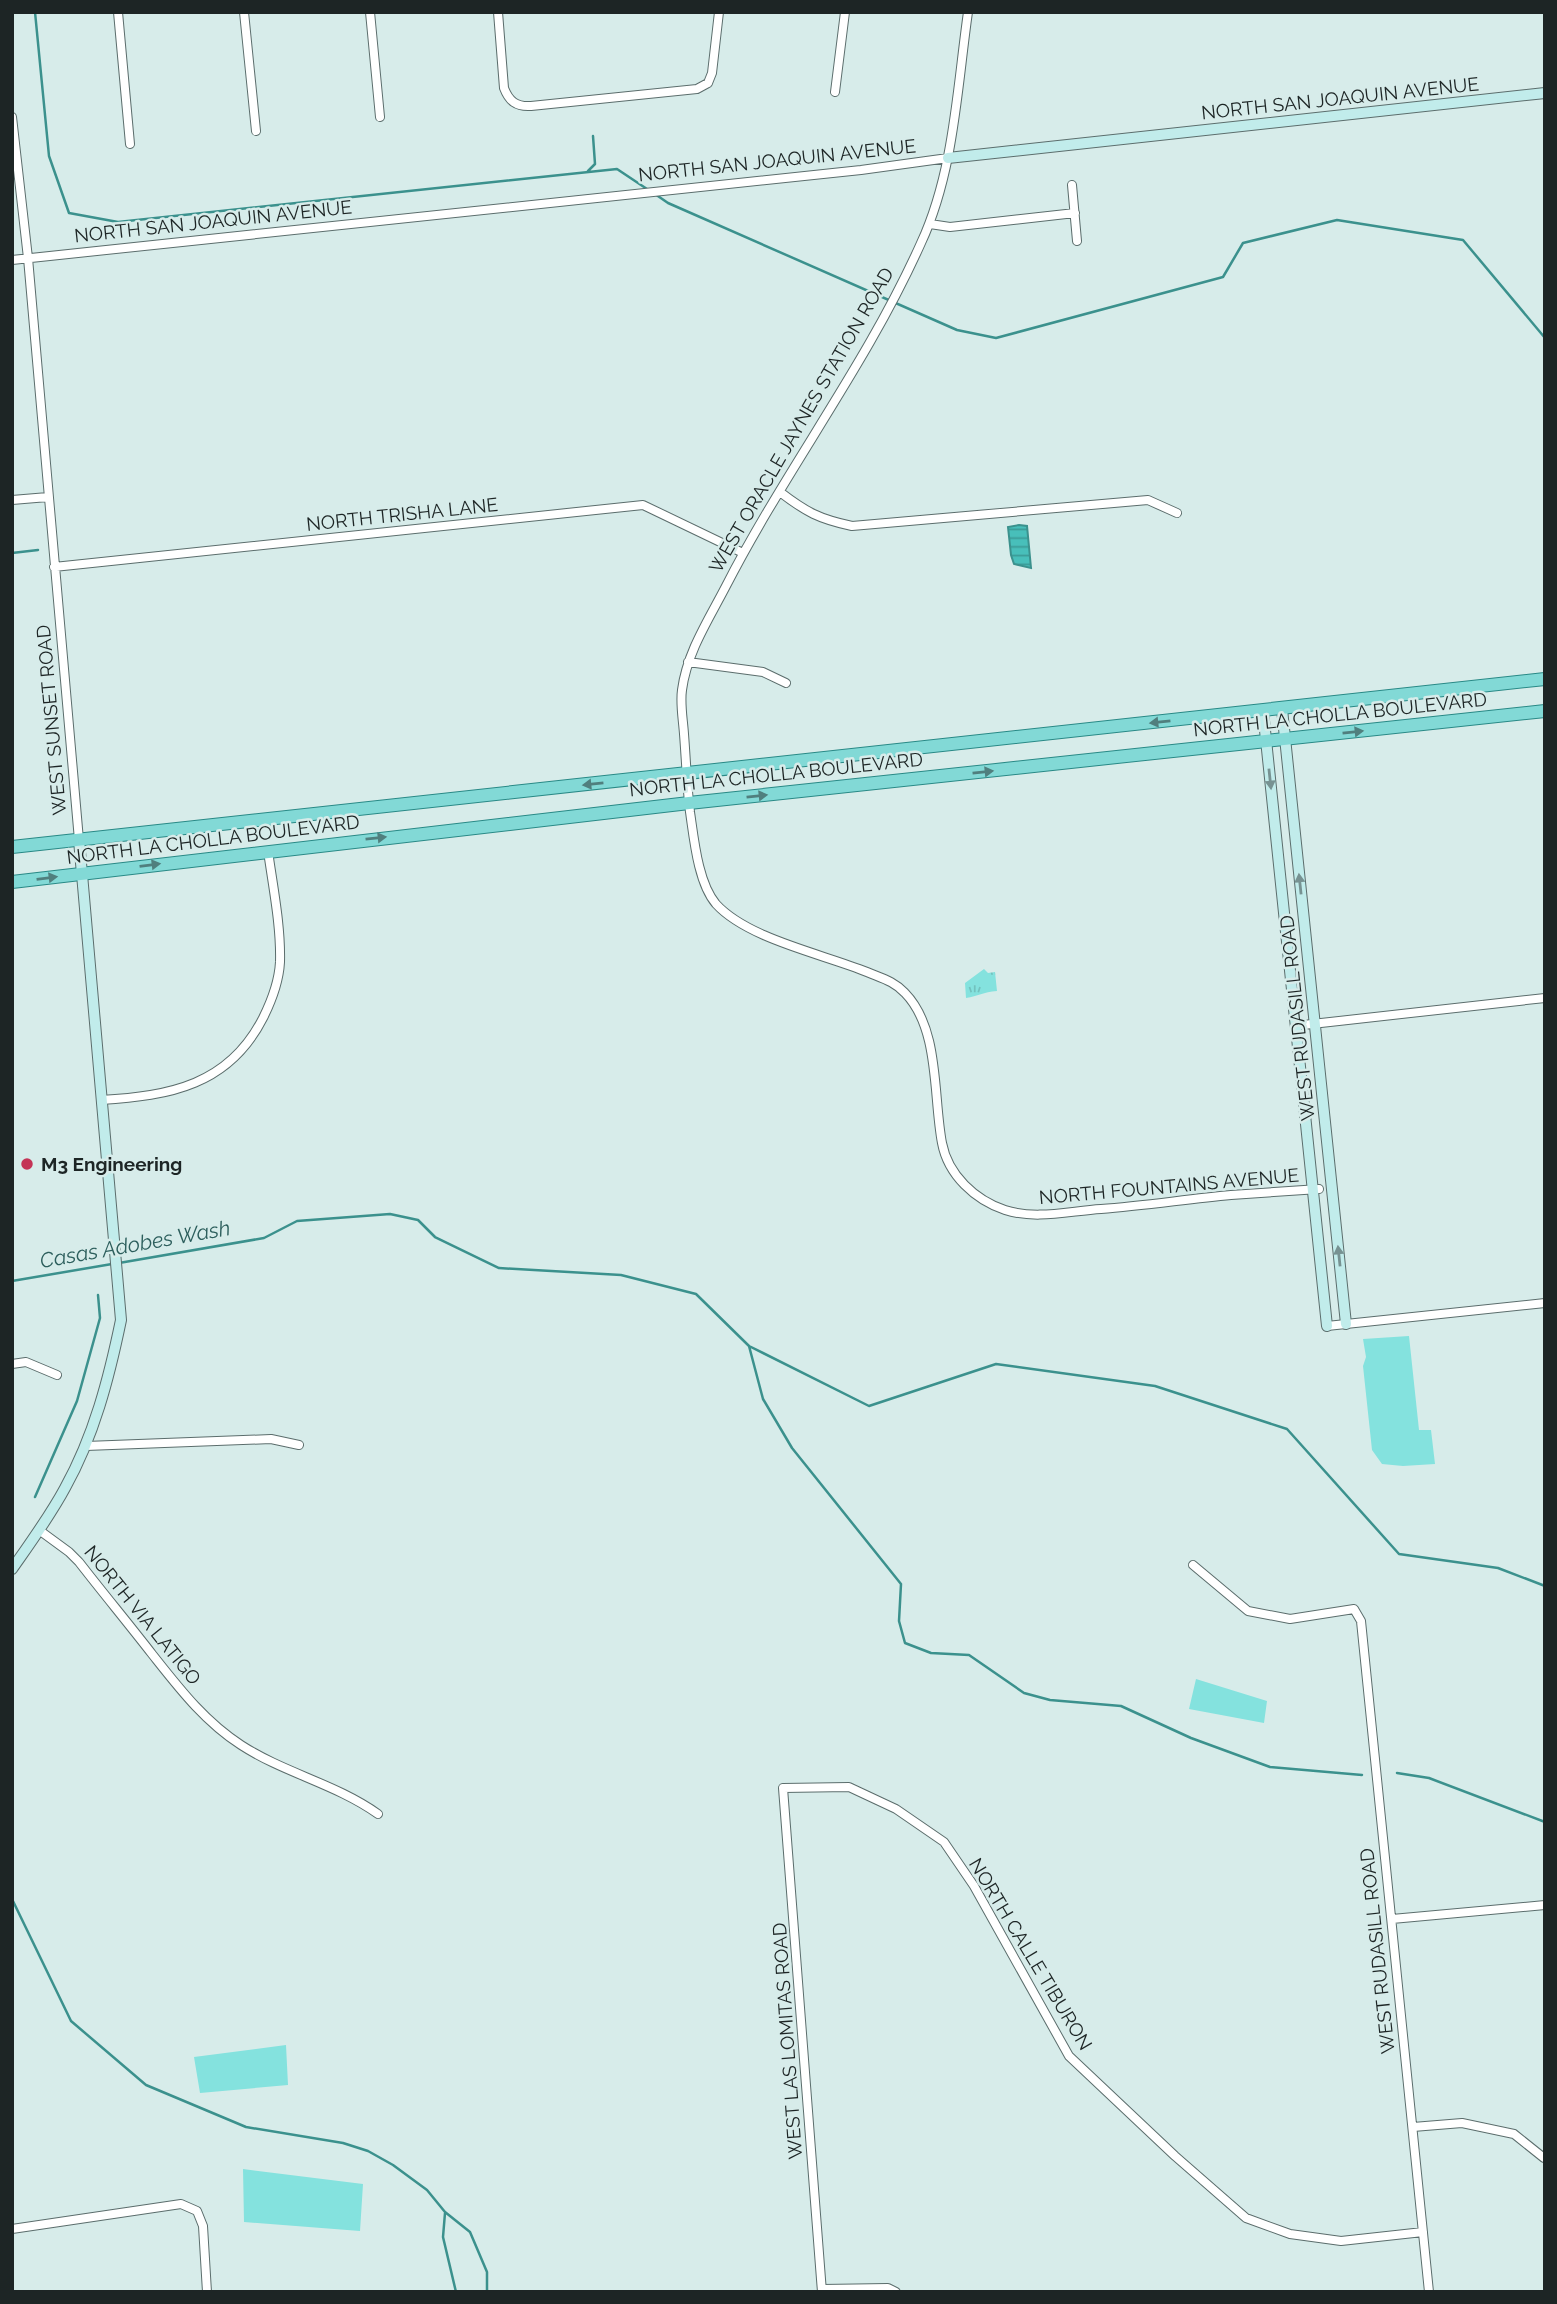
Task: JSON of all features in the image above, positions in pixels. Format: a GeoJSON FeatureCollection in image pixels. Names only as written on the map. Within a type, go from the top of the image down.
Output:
{"type":"FeatureCollection","features":[{"type":"Feature","properties":{"kind":"main road","name":"NORTH LA CHOLLA BOULEVARD"},"geometry":{"type":"LineString","coordinates":[[12,847],[1545,679]]}},
{"type":"Feature","properties":{"kind":"main road","name":"NORTH LA CHOLLA BOULEVARD"},"geometry":{"type":"LineString","coordinates":[[12,882],[689,803],[1545,710]]}},
{"type":"Feature","properties":{"kind":"street"},"geometry":{"type":"LineString","coordinates":[[118,12],[131,144]]}},
{"type":"Feature","properties":{"kind":"street"},"geometry":{"type":"LineString","coordinates":[[244,12],[256,131]]}},
{"type":"Feature","properties":{"kind":"street"},"geometry":{"type":"LineString","coordinates":[[370,12],[380,117]]}},
{"type":"Feature","properties":{"kind":"street"},"geometry":{"type":"LineString","coordinates":[[498,12],[504,88],[512,107],[696,89],[710,85],[719,12]]}},
{"type":"Feature","properties":{"kind":"street"},"geometry":{"type":"LineString","coordinates":[[835,92],[845,12]]}},
{"type":"Feature","properties":{"kind":"street","name":"WEST ORACLE JAYNES STATION ROAD"},"geometry":{"type":"LineString","coordinates":[[689,803],[681,694],[688,662],[743,553],[860,360],[930,225],[948,158],[968,12]]}},
{"type":"Feature","properties":{"kind":"street","name":"NORTH SAN JOAQUIN AVENUE"},"geometry":{"type":"LineString","coordinates":[[12,260],[861,170],[948,158],[1545,93]]}},
{"type":"Feature","properties":{"kind":"street","name":"WEST SUNSET ROAD"},"geometry":{"type":"LineString","coordinates":[[12,117],[28,258],[121,1320],[109,1375],[86,1446]]}},
{"type":"Feature","properties":{"kind":"street"},"geometry":{"type":"LineString","coordinates":[[1072,185],[1077,241]]}},
{"type":"Feature","properties":{"kind":"street"},"geometry":{"type":"LineString","coordinates":[[930,225],[950,227],[1075,213]]}},
{"type":"Feature","properties":{"kind":"street"},"geometry":{"type":"LineString","coordinates":[[780,492],[805,511],[824,520],[852,526],[1148,500],[1177,513]]}},
{"type":"Feature","properties":{"kind":"street"},"geometry":{"type":"LineString","coordinates":[[12,500],[48,497]]}},
{"type":"Feature","properties":{"kind":"street","name":"NORTH TRISHA LANE"},"geometry":{"type":"LineString","coordinates":[[54,567],[643,505],[743,553]]}},
{"type":"Feature","properties":{"kind":"street"},"geometry":{"type":"LineString","coordinates":[[688,662],[735,665],[763,672],[786,683]]}},
{"type":"Feature","properties":{"kind":"street","name":"WEST RUDASILL ROAD"},"geometry":{"type":"LineString","coordinates":[[1282,709],[1346,1324]]}},
{"type":"Feature","properties":{"kind":"street","name":"WEST RUDASILL ROAD"},"geometry":{"type":"LineString","coordinates":[[1263,711],[1316,1189],[1326,1326]]}},
{"type":"Feature","properties":{"kind":"street","name":"NORTH FOUNTAINS AVENUE"},"geometry":{"type":"LineString","coordinates":[[689,803],[698,861],[716,904],[743,924],[766,936],[897,984],[913,1001],[924,1021],[943,1147],[956,1173],[973,1194],[1006,1210],[1038,1215],[1127,1208],[1227,1195],[1316,1189]]}},
{"type":"Feature","properties":{"kind":"street"},"geometry":{"type":"LineString","coordinates":[[101,1100],[140,1098],[183,1087],[222,1070],[251,1041],[271,1002],[280,964],[268,851]]}},
{"type":"Feature","properties":{"kind":"street"},"geometry":{"type":"LineString","coordinates":[[1303,1025],[1545,998]]}},
{"type":"Feature","properties":{"kind":"street"},"geometry":{"type":"LineString","coordinates":[[1326,1326],[1545,1303]]}},
{"type":"Feature","properties":{"kind":"street"},"geometry":{"type":"LineString","coordinates":[[12,1364],[26,1362],[57,1375]]}},
{"type":"Feature","properties":{"kind":"street"},"geometry":{"type":"LineString","coordinates":[[12,1569],[65,1489],[86,1446],[271,1439],[299,1445]]}},
{"type":"Feature","properties":{"kind":"street","name":"NORTH VIA LATIGO"},"geometry":{"type":"LineString","coordinates":[[39,1530],[79,1562],[193,1705],[217,1727],[241,1745],[285,1770],[355,1798],[378,1814]]}},
{"type":"Feature","properties":{"kind":"street","name":"WEST RUDASILL ROAD"},"geometry":{"type":"LineString","coordinates":[[1193,1565],[1248,1611],[1290,1619],[1354,1609],[1361,1621],[1429,2292]]}},
{"type":"Feature","properties":{"kind":"street","name":"NORTH CALLE TIBURON"},"geometry":{"type":"LineString","coordinates":[[783,1788],[849,1787],[896,1809],[944,1842],[974,1886],[1069,2056],[1175,2156],[1246,2218],[1290,2234],[1341,2241],[1423,2232]]}},
{"type":"Feature","properties":{"kind":"street","name":"WEST LAS LOMITAS ROAD"},"geometry":{"type":"LineString","coordinates":[[783,1788],[822,2291]]}},
{"type":"Feature","properties":{"kind":"street"},"geometry":{"type":"LineString","coordinates":[[1392,1919],[1545,1905]]}},
{"type":"Feature","properties":{"kind":"street"},"geometry":{"type":"LineString","coordinates":[[1413,2127],[1462,2123],[1514,2134],[1544,2158]]}},
{"type":"Feature","properties":{"kind":"street"},"geometry":{"type":"LineString","coordinates":[[12,2229],[181,2204],[197,2211],[203,2226],[207,2292]]}},
{"type":"Feature","properties":{"kind":"street"},"geometry":{"type":"LineString","coordinates":[[822,2291],[888,2288],[897,2292]]}},
{"type":"Feature","properties":{"kind":"green space"},"geometry":{"type":"Polygon","coordinates":[[[984,969],[988,973],[995,972],[997,991],[966,998],[965,983],[984,969]]]}},
{"type":"Feature","properties":{"kind":"green space"},"geometry":{"type":"Polygon","coordinates":[[[1409,1336],[1419,1430],[1431,1430],[1435,1464],[1382,1464],[1372,1450],[1363,1366],[1366,1357],[1363,1339],[1409,1336]]]}},
{"type":"Feature","properties":{"kind":"green space"},"geometry":{"type":"Polygon","coordinates":[[[1196,1679],[1267,1701],[1264,1723],[1189,1709],[1196,1679]]]}},
{"type":"Feature","properties":{"kind":"green space"},"geometry":{"type":"Polygon","coordinates":[[[286,2045],[288,2085],[200,2093],[194,2057],[286,2045]]]}},
{"type":"Feature","properties":{"kind":"green space"},"geometry":{"type":"Polygon","coordinates":[[[243,2169],[363,2184],[360,2231],[244,2222],[243,2169]]]}},
{"type":"Feature","properties":{"kind":"shaded area"},"geometry":{"type":"Polygon","coordinates":[[[1027,526],[1031,568],[1014,564],[1011,555],[1008,527],[1027,526]]]}},
{"type":"Feature","properties":{"kind":"waterway"},"geometry":{"type":"LineString","coordinates":[[35,12],[49,156],[69,213],[118,222],[617,169],[650,191]]}},
{"type":"Feature","properties":{"kind":"waterway"},"geometry":{"type":"LineString","coordinates":[[588,171],[595,164],[593,136]]}},
{"type":"Feature","properties":{"kind":"waterway"},"geometry":{"type":"LineString","coordinates":[[655,194],[668,203],[957,330],[996,338],[1223,277],[1243,243],[1337,220],[1463,240],[1545,338]]}},
{"type":"Feature","properties":{"kind":"waterway"},"geometry":{"type":"LineString","coordinates":[[12,553],[38,550]]}},
{"type":"Feature","properties":{"kind":"waterway"},"geometry":{"type":"LineString","coordinates":[[119,1263],[264,1238],[297,1221],[390,1214],[418,1220],[435,1237],[499,1268],[621,1275],[696,1294],[749,1346],[763,1399],[792,1448],[901,1584],[899,1621],[905,1643],[931,1653],[969,1655],[1024,1693],[1050,1700],[1121,1706],[1191,1738],[1270,1767],[1362,1775]]}},
{"type":"Feature","properties":{"kind":"waterway","name":"Casas Adobes Wash"},"geometry":{"type":"LineString","coordinates":[[12,1281],[112,1264]]}},
{"type":"Feature","properties":{"kind":"waterway"},"geometry":{"type":"LineString","coordinates":[[35,1497],[77,1401],[100,1318],[98,1295]]}},
{"type":"Feature","properties":{"kind":"waterway"},"geometry":{"type":"LineString","coordinates":[[749,1346],[869,1406],[996,1364],[1155,1386],[1287,1429],[1399,1554],[1498,1568],[1545,1586]]}},
{"type":"Feature","properties":{"kind":"waterway"},"geometry":{"type":"LineString","coordinates":[[1397,1773],[1429,1778],[1545,1822]]}},
{"type":"Feature","properties":{"kind":"waterway"},"geometry":{"type":"LineString","coordinates":[[12,1899],[71,2021],[146,2085],[246,2127],[343,2143],[368,2151],[393,2165],[427,2190],[445,2212],[470,2232],[487,2272],[487,2292]]}},
{"type":"Feature","properties":{"kind":"waterway"},"geometry":{"type":"LineString","coordinates":[[445,2213],[443,2237],[456,2292]]}},
{"type":"Feature","properties":{"kind":"place","name":"M3 Engineering"},"geometry":{"type":"Point","coordinates":[27,1164]}}]}
